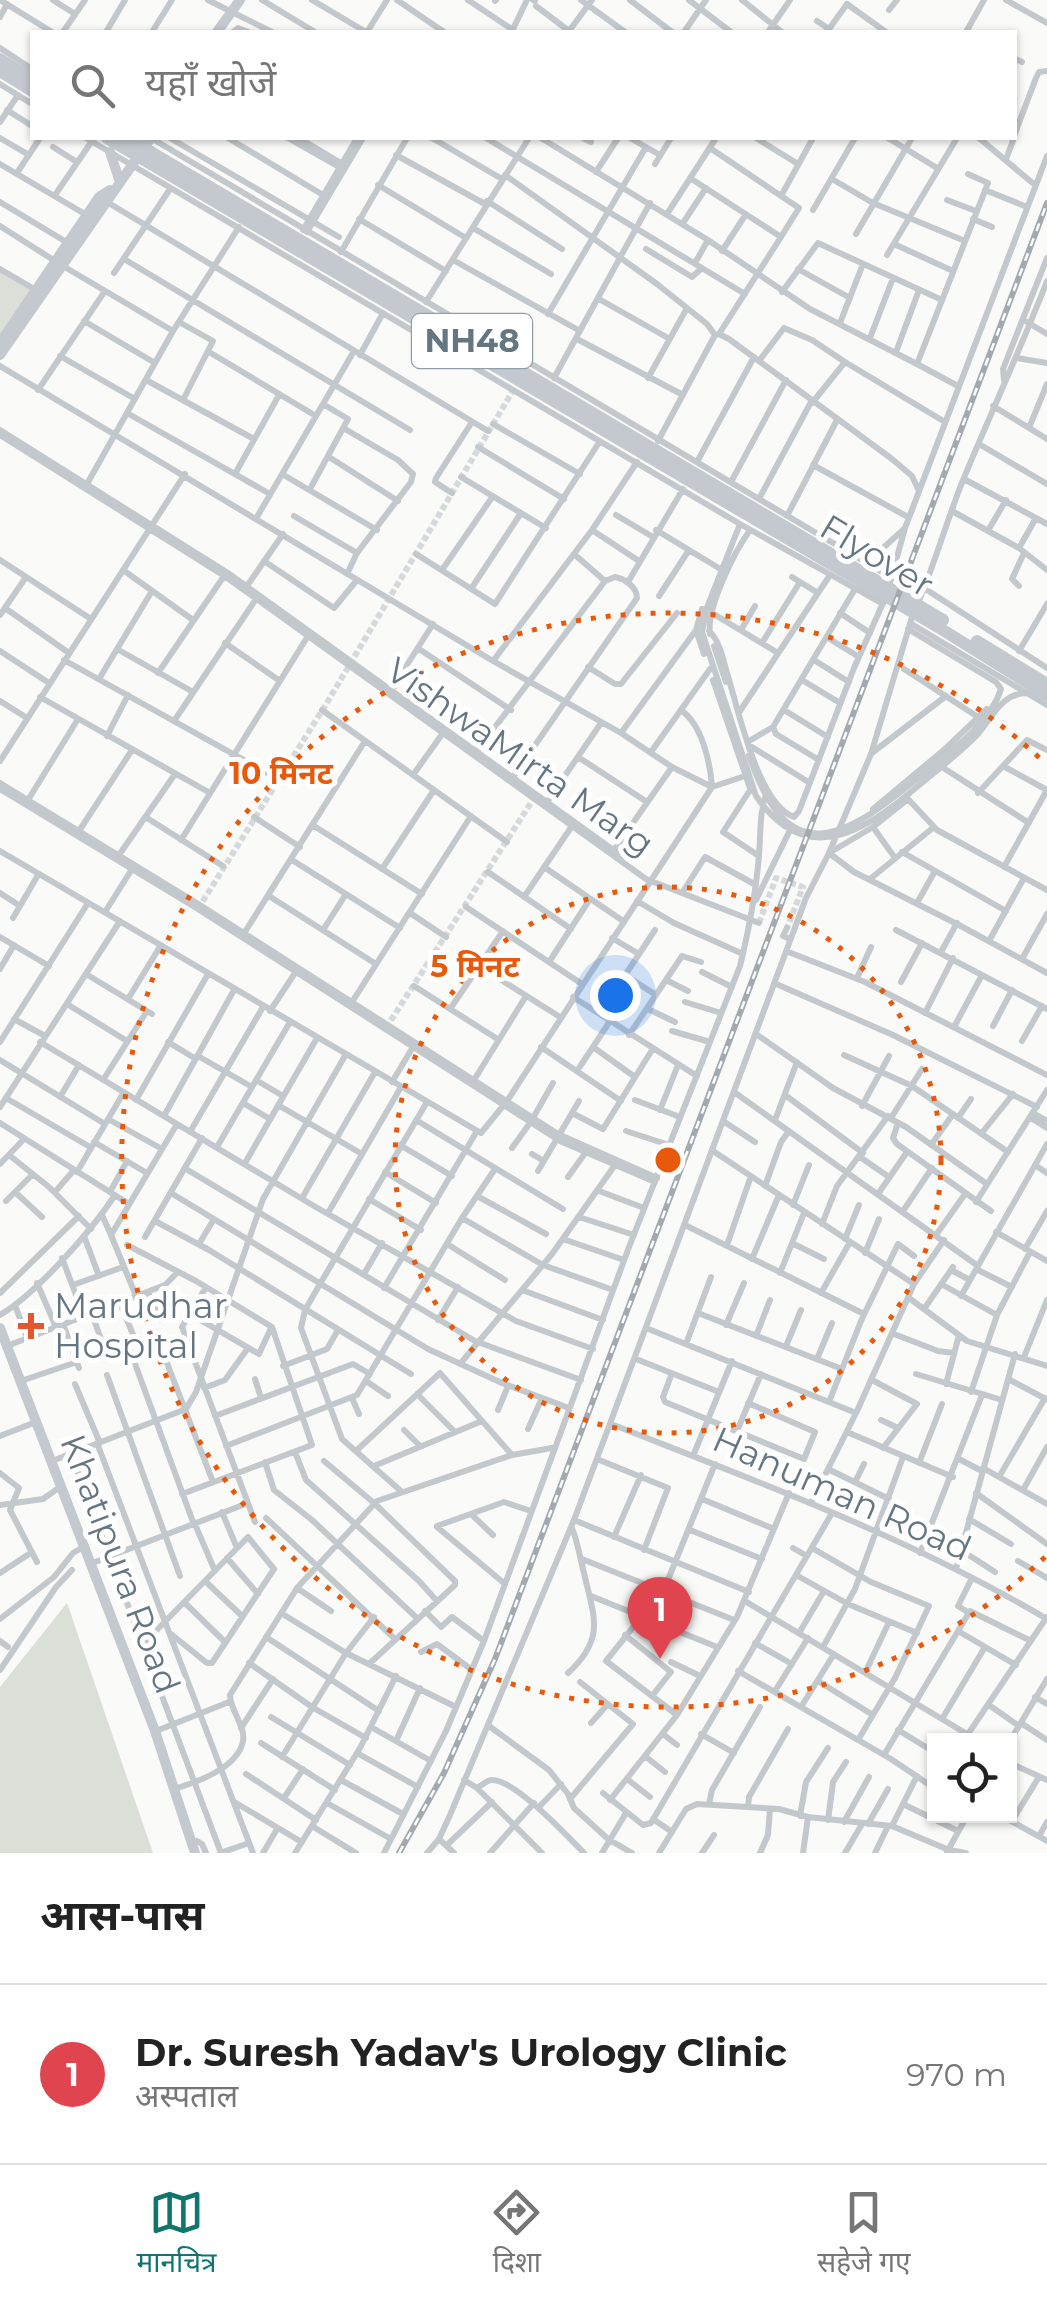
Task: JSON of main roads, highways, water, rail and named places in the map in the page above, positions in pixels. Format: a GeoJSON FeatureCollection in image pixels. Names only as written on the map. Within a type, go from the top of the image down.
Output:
{"type":"FeatureCollection","features":[{"type":"Feature","properties":{"kind":"highway"},"geometry":{"type":"LineString","coordinates":[[0,58],[30,79]]}},
{"type":"Feature","properties":{"kind":"highway"},"geometry":{"type":"LineString","coordinates":[[0,70],[30,90]]}},
{"type":"Feature","properties":{"kind":"highway","name":"NH48"},"geometry":{"type":"LineString","coordinates":[[109,144],[128,142],[150,147]]}},
{"type":"Feature","properties":{"kind":"highway","name":"Flyover"},"geometry":{"type":"LineString","coordinates":[[150,147],[940,624]]}},
{"type":"Feature","properties":{"kind":"highway","name":"NH48"},"geometry":{"type":"LineString","coordinates":[[940,624],[1047,684]]}},
{"type":"Feature","properties":{"kind":"highway","name":"NH48"},"geometry":{"type":"LineString","coordinates":[[940,624],[1047,695]]}},
{"type":"Feature","properties":{"kind":"main road"},"geometry":{"type":"LineString","coordinates":[[218,30],[240,0]]}},
{"type":"Feature","properties":{"kind":"main road"},"geometry":{"type":"LineString","coordinates":[[109,144],[116,184]]}},
{"type":"Feature","properties":{"kind":"main road"},"geometry":{"type":"LineString","coordinates":[[0,343],[59,263],[68,243],[106,202],[130,164],[150,147]]}},
{"type":"Feature","properties":{"kind":"main road"},"geometry":{"type":"LineString","coordinates":[[0,355],[99,198],[116,184]]}},
{"type":"Feature","properties":{"kind":"main road","name":"Khatipura Road"},"geometry":{"type":"LineString","coordinates":[[0,1328],[198,1850]]}},
{"type":"Feature","properties":{"kind":"tunnel"},"geometry":{"type":"LineString","coordinates":[[198,909],[328,701],[514,389]]}},
{"type":"Feature","properties":{"kind":"tunnel"},"geometry":{"type":"LineString","coordinates":[[386,1028],[536,795]]}},
{"type":"Feature","properties":{"kind":"tunnel"},"geometry":{"type":"LineString","coordinates":[[759,923],[776,878],[803,887],[787,928]]}},
{"type":"Feature","properties":{"kind":"railway"},"geometry":{"type":"LineString","coordinates":[[399,1853],[444,1773],[495,1659],[1047,203]]}},
{"type":"Feature","properties":{"kind":"place","name":"Marudhar Hospital"},"geometry":{"type":"Point","coordinates":[31,1326]}},
{"type":"Feature","properties":{"kind":"place","name":"Dr. Suresh Yadav's Urology Clinic"},"geometry":{"type":"Point","coordinates":[660,1659]}}]}
